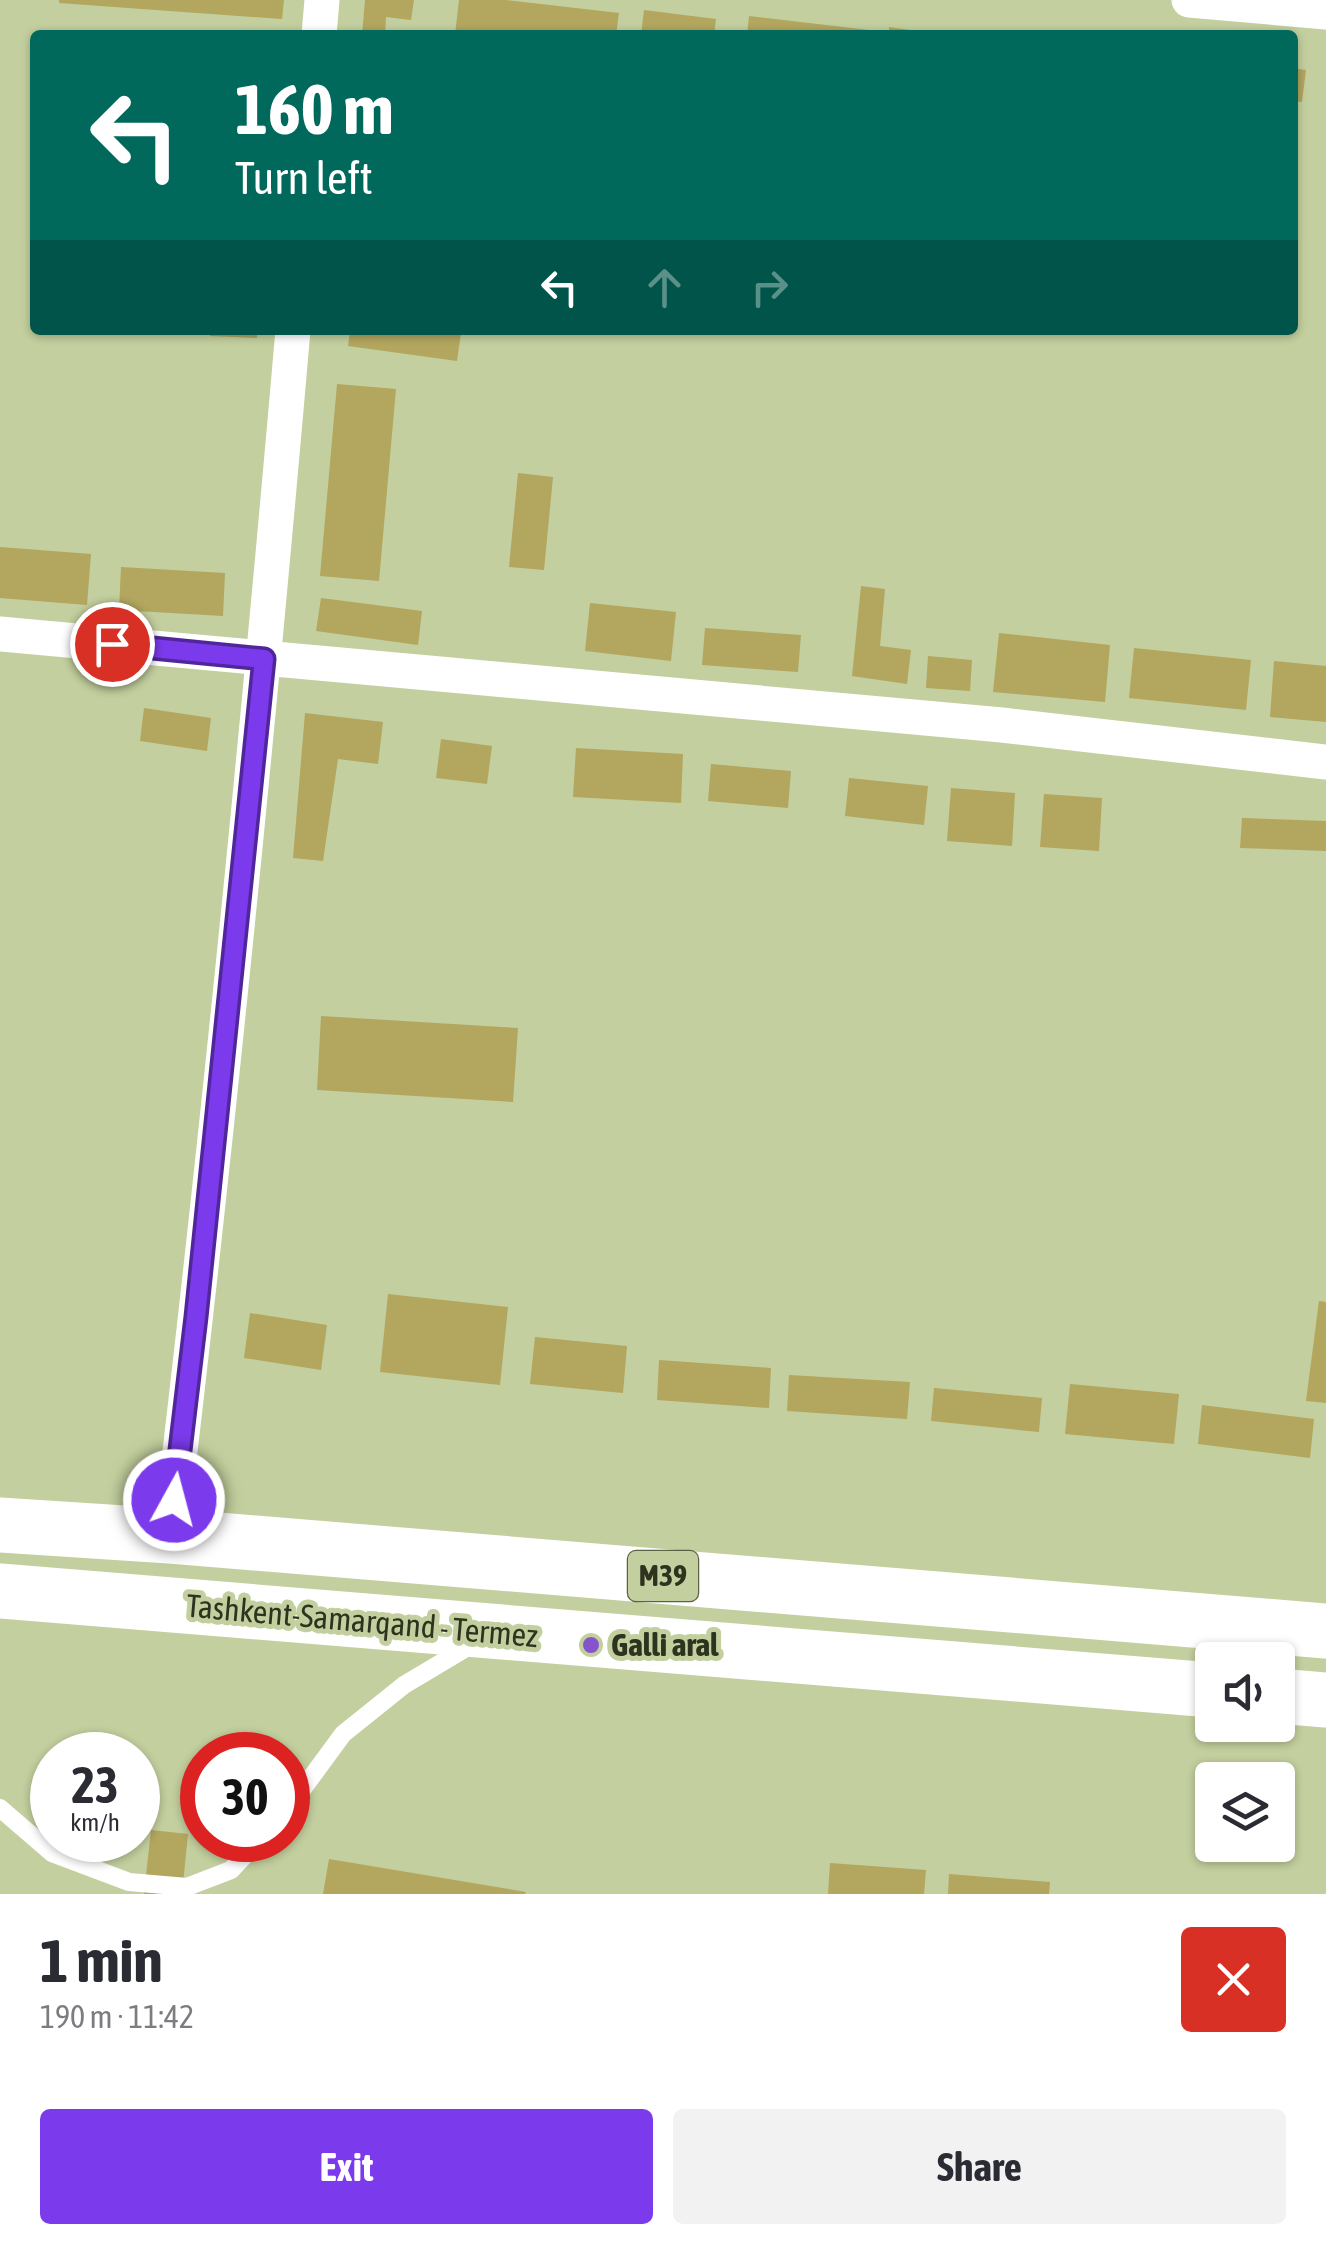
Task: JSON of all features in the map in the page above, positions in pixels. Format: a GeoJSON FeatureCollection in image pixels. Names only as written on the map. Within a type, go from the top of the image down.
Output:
{"type":"FeatureCollection","features":[{"type":"Feature","properties":{"kind":"highway","name":"M39"},"geometry":{"type":"LineString","coordinates":[[0,1525],[1326,1630]]}},
{"type":"Feature","properties":{"kind":"highway","name":"Tashkent-Samarqand - Termez"},"geometry":{"type":"LineString","coordinates":[[0,1591],[1195,1689]]}},
{"type":"Feature","properties":{"kind":"highway"},"geometry":{"type":"LineString","coordinates":[[1083,1609],[1098,1636],[1100,1654],[1094,1669],[1083,1680]]}},
{"type":"Feature","properties":{"kind":"highway"},"geometry":{"type":"LineString","coordinates":[[1295,1697],[1326,1700]]}},
{"type":"Feature","properties":{"kind":"street"},"geometry":{"type":"LineString","coordinates":[[319,30],[322,0]]}},
{"type":"Feature","properties":{"kind":"street"},"geometry":{"type":"LineString","coordinates":[[1189,0],[1326,12]]}},
{"type":"Feature","properties":{"kind":"street"},"geometry":{"type":"LineString","coordinates":[[170,1536],[264,659],[293,335]]}},
{"type":"Feature","properties":{"kind":"street"},"geometry":{"type":"LineString","coordinates":[[0,634],[1002,726],[1326,762]]}},
{"type":"Feature","properties":{"kind":"lane"},"geometry":{"type":"LineString","coordinates":[[310,1779],[343,1734],[404,1685],[492,1633]]}},
{"type":"Feature","properties":{"kind":"lane"},"geometry":{"type":"LineString","coordinates":[[0,1808],[52,1853],[130,1882],[188,1888],[232,1870],[239,1862]]}},
{"type":"Feature","properties":{"kind":"building"},"geometry":{"type":"Polygon","coordinates":[[[59,0],[284,0],[282,19],[59,0]]]}},
{"type":"Feature","properties":{"kind":"building"},"geometry":{"type":"Polygon","coordinates":[[[365,0],[414,0],[411,20],[386,17],[385,30],[362,30],[365,0]]]}},
{"type":"Feature","properties":{"kind":"building"},"geometry":{"type":"Polygon","coordinates":[[[459,0],[506,0],[619,13],[617,30],[456,30],[459,0]]]}},
{"type":"Feature","properties":{"kind":"building"},"geometry":{"type":"Polygon","coordinates":[[[644,10],[716,19],[715,30],[642,30],[644,10]]]}},
{"type":"Feature","properties":{"kind":"building"},"geometry":{"type":"Polygon","coordinates":[[[749,16],[869,30],[748,30],[749,16]]]}},
{"type":"Feature","properties":{"kind":"building"},"geometry":{"type":"Polygon","coordinates":[[[1298,69],[1306,70],[1302,102],[1298,102],[1298,69]]]}},
{"type":"Feature","properties":{"kind":"building"},"geometry":{"type":"Polygon","coordinates":[[[257,335],[257,338],[210,336],[257,335]]]}},
{"type":"Feature","properties":{"kind":"building"},"geometry":{"type":"Polygon","coordinates":[[[349,335],[461,335],[457,361],[348,346],[349,335]]]}},
{"type":"Feature","properties":{"kind":"building"},"geometry":{"type":"Polygon","coordinates":[[[337,384],[396,389],[379,581],[320,576],[337,384]]]}},
{"type":"Feature","properties":{"kind":"building"},"geometry":{"type":"Polygon","coordinates":[[[518,473],[553,477],[544,570],[509,567],[518,473]]]}},
{"type":"Feature","properties":{"kind":"building"},"geometry":{"type":"Polygon","coordinates":[[[0,547],[91,554],[87,605],[0,598],[0,547]]]}},
{"type":"Feature","properties":{"kind":"building"},"geometry":{"type":"Polygon","coordinates":[[[121,567],[225,573],[223,616],[119,610],[121,567]]]}},
{"type":"Feature","properties":{"kind":"building"},"geometry":{"type":"Polygon","coordinates":[[[861,586],[885,589],[880,646],[911,650],[907,684],[852,676],[861,586]]]}},
{"type":"Feature","properties":{"kind":"building"},"geometry":{"type":"Polygon","coordinates":[[[321,598],[422,611],[418,645],[316,631],[321,598]]]}},
{"type":"Feature","properties":{"kind":"building"},"geometry":{"type":"Polygon","coordinates":[[[590,603],[676,612],[671,661],[585,651],[590,603]]]}},
{"type":"Feature","properties":{"kind":"building"},"geometry":{"type":"Polygon","coordinates":[[[705,628],[801,635],[798,672],[702,665],[705,628]]]}},
{"type":"Feature","properties":{"kind":"building"},"geometry":{"type":"Polygon","coordinates":[[[999,633],[1110,645],[1105,702],[993,692],[999,633]]]}},
{"type":"Feature","properties":{"kind":"building"},"geometry":{"type":"Polygon","coordinates":[[[1134,648],[1251,660],[1246,710],[1129,698],[1134,648]]]}},
{"type":"Feature","properties":{"kind":"building"},"geometry":{"type":"Polygon","coordinates":[[[928,656],[972,660],[970,691],[926,688],[928,656]]]}},
{"type":"Feature","properties":{"kind":"building"},"geometry":{"type":"Polygon","coordinates":[[[1274,661],[1326,666],[1326,722],[1270,717],[1274,661]]]}},
{"type":"Feature","properties":{"kind":"building"},"geometry":{"type":"Polygon","coordinates":[[[144,708],[211,718],[207,751],[140,741],[144,708]]]}},
{"type":"Feature","properties":{"kind":"building"},"geometry":{"type":"Polygon","coordinates":[[[305,713],[383,722],[378,764],[338,759],[323,861],[293,858],[305,713]]]}},
{"type":"Feature","properties":{"kind":"building"},"geometry":{"type":"Polygon","coordinates":[[[441,739],[492,746],[487,784],[436,778],[441,739]]]}},
{"type":"Feature","properties":{"kind":"building"},"geometry":{"type":"Polygon","coordinates":[[[576,748],[683,754],[681,803],[573,797],[576,748]]]}},
{"type":"Feature","properties":{"kind":"building"},"geometry":{"type":"Polygon","coordinates":[[[711,764],[791,771],[788,808],[708,801],[711,764]]]}},
{"type":"Feature","properties":{"kind":"building"},"geometry":{"type":"Polygon","coordinates":[[[849,778],[928,786],[924,825],[845,816],[849,778]]]}},
{"type":"Feature","properties":{"kind":"building"},"geometry":{"type":"Polygon","coordinates":[[[951,788],[1015,793],[1012,846],[947,841],[951,788]]]}},
{"type":"Feature","properties":{"kind":"building"},"geometry":{"type":"Polygon","coordinates":[[[1044,794],[1102,798],[1099,851],[1040,847],[1044,794]]]}},
{"type":"Feature","properties":{"kind":"building"},"geometry":{"type":"Polygon","coordinates":[[[1242,818],[1326,821],[1326,851],[1240,848],[1242,818]]]}},
{"type":"Feature","properties":{"kind":"building"},"geometry":{"type":"Polygon","coordinates":[[[321,1016],[518,1028],[513,1102],[317,1090],[321,1016]]]}},
{"type":"Feature","properties":{"kind":"building"},"geometry":{"type":"Polygon","coordinates":[[[388,1294],[508,1307],[500,1385],[380,1372],[388,1294]]]}},
{"type":"Feature","properties":{"kind":"building"},"geometry":{"type":"Polygon","coordinates":[[[1319,1301],[1326,1302],[1326,1403],[1306,1401],[1319,1301]]]}},
{"type":"Feature","properties":{"kind":"building"},"geometry":{"type":"Polygon","coordinates":[[[250,1313],[327,1325],[321,1370],[244,1358],[250,1313]]]}},
{"type":"Feature","properties":{"kind":"building"},"geometry":{"type":"Polygon","coordinates":[[[535,1337],[627,1346],[623,1393],[530,1384],[535,1337]]]}},
{"type":"Feature","properties":{"kind":"building"},"geometry":{"type":"Polygon","coordinates":[[[659,1360],[771,1368],[769,1408],[657,1400],[659,1360]]]}},
{"type":"Feature","properties":{"kind":"building"},"geometry":{"type":"Polygon","coordinates":[[[789,1375],[910,1382],[907,1419],[787,1411],[789,1375]]]}},
{"type":"Feature","properties":{"kind":"building"},"geometry":{"type":"Polygon","coordinates":[[[1070,1384],[1179,1394],[1174,1444],[1065,1434],[1070,1384]]]}},
{"type":"Feature","properties":{"kind":"building"},"geometry":{"type":"Polygon","coordinates":[[[934,1388],[1042,1398],[1039,1432],[931,1421],[934,1388]]]}},
{"type":"Feature","properties":{"kind":"building"},"geometry":{"type":"Polygon","coordinates":[[[1202,1405],[1314,1419],[1310,1458],[1198,1444],[1202,1405]]]}},
{"type":"Feature","properties":{"kind":"building"},"geometry":{"type":"Polygon","coordinates":[[[160,1831],[180,1833],[180,1862],[185,1862],[182,1894],[144,1894],[148,1862],[160,1862],[160,1831]]]}},
{"type":"Feature","properties":{"kind":"building"},"geometry":{"type":"Polygon","coordinates":[[[329,1859],[526,1892],[323,1894],[329,1859]]]}},
{"type":"Feature","properties":{"kind":"building"},"geometry":{"type":"Polygon","coordinates":[[[830,1863],[926,1870],[924,1894],[828,1894],[830,1863]]]}},
{"type":"Feature","properties":{"kind":"building"},"geometry":{"type":"Polygon","coordinates":[[[949,1874],[1050,1882],[1049,1894],[948,1894],[949,1874]]]}},
{"type":"Feature","properties":{"kind":"place","name":"Galli aral"},"geometry":{"type":"Point","coordinates":[591,1645]}},
{"type":"Feature","properties":{"kind":"route"},"geometry":{"type":"LineString","coordinates":[[112,644],[264,659],[174,1500]]}}]}
